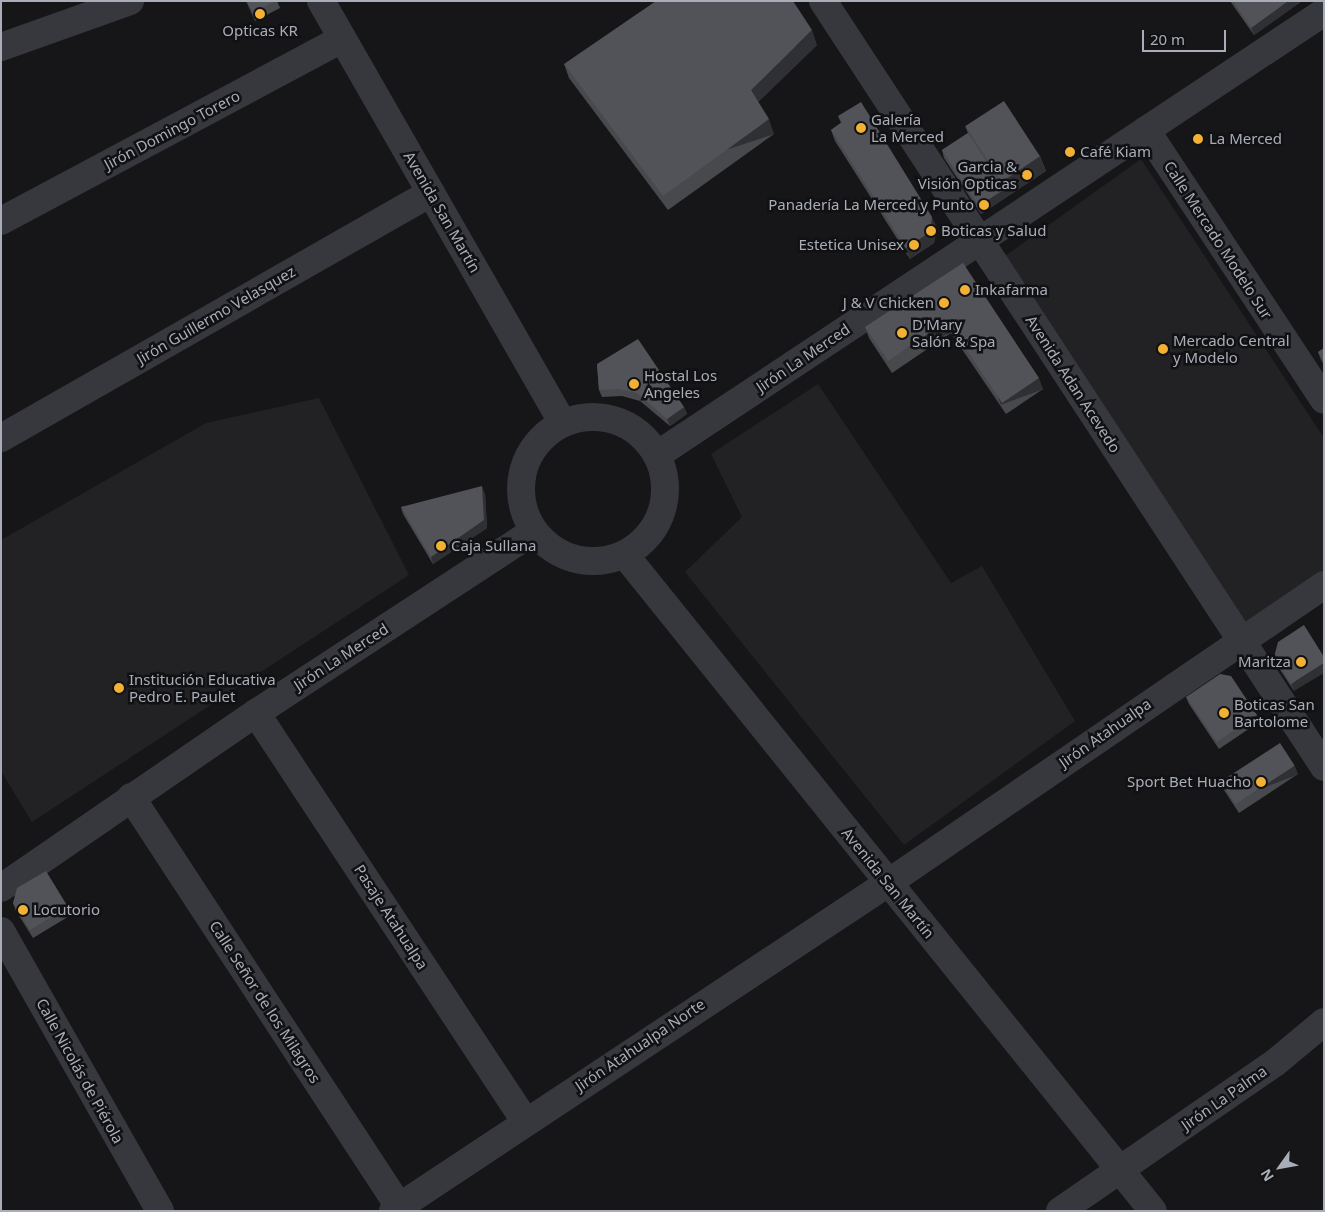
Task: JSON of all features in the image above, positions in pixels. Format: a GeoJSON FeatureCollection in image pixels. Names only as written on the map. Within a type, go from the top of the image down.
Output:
{"type":"FeatureCollection","features":[{"type":"Feature","properties":{"kind":"street"},"geometry":{"type":"LineString","coordinates":[[1,46],[130,1]]}},
{"type":"Feature","properties":{"kind":"street","name":"Avenida San Martín"},"geometry":{"type":"LineString","coordinates":[[320,1],[563,422]]}},
{"type":"Feature","properties":{"kind":"street","name":"Avenida Adan Acevedo"},"geometry":{"type":"LineString","coordinates":[[823,1],[1324,767]]}},
{"type":"Feature","properties":{"kind":"street","name":"Jirón La Merced"},"geometry":{"type":"LineString","coordinates":[[657,456],[1324,12]]}},
{"type":"Feature","properties":{"kind":"street","name":"Jirón Domingo Torero"},"geometry":{"type":"LineString","coordinates":[[1,221],[342,40]]}},
{"type":"Feature","properties":{"kind":"street","name":"Calle Mercado Modelo Sur"},"geometry":{"type":"LineString","coordinates":[[1146,130],[1324,400]]}},
{"type":"Feature","properties":{"kind":"street","name":"Jirón Guillermo Velasquez"},"geometry":{"type":"LineString","coordinates":[[1,438],[431,193]]}},
{"type":"Feature","properties":{"kind":"street"},"geometry":{"type":"LineString","coordinates":[[584,417],[599,418],[627,425],[644,438],[657,456],[665,485],[665,500],[658,522],[644,541],[625,555],[606,561],[572,558],[548,546],[534,531],[523,505],[523,470],[541,440],[563,422],[584,417]]}},
{"type":"Feature","properties":{"kind":"street","name":"Jirón La Merced"},"geometry":{"type":"LineString","coordinates":[[1,888],[256,712],[534,531]]}},
{"type":"Feature","properties":{"kind":"street","name":"Avenida San Martín"},"geometry":{"type":"LineString","coordinates":[[625,555],[1153,1211]]}},
{"type":"Feature","properties":{"kind":"street","name":"Jirón Atahualpa"},"geometry":{"type":"LineString","coordinates":[[888,883],[1241,640],[1324,586]]}},
{"type":"Feature","properties":{"kind":"street","name":"Pasaje Atahualpa"},"geometry":{"type":"LineString","coordinates":[[256,712],[526,1122]]}},
{"type":"Feature","properties":{"kind":"street","name":"Calle Señor de los Milagros"},"geometry":{"type":"LineString","coordinates":[[131,797],[396,1209]]}},
{"type":"Feature","properties":{"kind":"street","name":"Jirón Atahualpa Norte"},"geometry":{"type":"LineString","coordinates":[[396,1209],[888,883]]}},
{"type":"Feature","properties":{"kind":"street","name":"Calle Nicolás de Piérola"},"geometry":{"type":"LineString","coordinates":[[1,931],[160,1211]]}},
{"type":"Feature","properties":{"kind":"street","name":"Jirón La Palma"},"geometry":{"type":"LineString","coordinates":[[1060,1211],[1276,1062],[1324,1022]]}},
{"type":"Feature","properties":{"kind":"shaded area","name":"Mercado Central y Modelo"},"geometry":{"type":"Polygon","coordinates":[[[1141,159],[1324,438],[1324,573],[1244,627],[1001,259],[1141,159]]]}},
{"type":"Feature","properties":{"kind":"shaded area"},"geometry":{"type":"Polygon","coordinates":[[[818,384],[951,583],[982,566],[1075,721],[904,845],[685,572],[742,517],[711,454],[818,384]]]}},
{"type":"Feature","properties":{"kind":"shaded area","name":"Institución Educativa Pedro E. Paulet"},"geometry":{"type":"Polygon","coordinates":[[[319,398],[409,575],[32,822],[1,771],[1,540],[206,423],[319,398]]]}},
{"type":"Feature","properties":{"kind":"building"},"geometry":{"type":"Polygon","coordinates":[[[247,1],[275,1],[253,13],[247,1]]]}},
{"type":"Feature","properties":{"kind":"building"},"geometry":{"type":"Polygon","coordinates":[[[656,1],[793,1],[812,30],[751,90],[769,119],[663,196],[564,64],[656,1]]]}},
{"type":"Feature","properties":{"kind":"building"},"geometry":{"type":"Polygon","coordinates":[[[1233,1],[1288,1],[1251,28],[1233,1]]]}},
{"type":"Feature","properties":{"kind":"building"},"geometry":{"type":"Polygon","coordinates":[[[1004,101],[1040,156],[1001,181],[965,126],[1004,101]]]}},
{"type":"Feature","properties":{"kind":"building"},"geometry":{"type":"Polygon","coordinates":[[[861,102],[932,217],[930,232],[906,248],[831,130],[842,122],[838,116],[861,102]]]}},
{"type":"Feature","properties":{"kind":"building"},"geometry":{"type":"Polygon","coordinates":[[[968,133],[1004,189],[978,206],[942,150],[968,133]]]}},
{"type":"Feature","properties":{"kind":"building"},"geometry":{"type":"Polygon","coordinates":[[[963,263],[1039,378],[1002,403],[947,321],[888,361],[865,327],[963,263]]]}},
{"type":"Feature","properties":{"kind":"building","name":"Hostal Los Angeles"},"geometry":{"type":"Polygon","coordinates":[[[638,339],[684,407],[667,419],[637,393],[619,389],[599,390],[597,364],[638,339]]]}},
{"type":"Feature","properties":{"kind":"building"},"geometry":{"type":"Polygon","coordinates":[[[1324,348],[1324,361],[1318,352],[1324,348]]]}},
{"type":"Feature","properties":{"kind":"building","name":"Caja Sullana"},"geometry":{"type":"Polygon","coordinates":[[[482,486],[484,520],[431,557],[401,507],[482,486]]]}},
{"type":"Feature","properties":{"kind":"building","name":"Maritza"},"geometry":{"type":"Polygon","coordinates":[[[1304,625],[1324,657],[1324,663],[1291,684],[1274,657],[1278,642],[1304,625]]]}},
{"type":"Feature","properties":{"kind":"building","name":"Boticas San Bartolome"},"geometry":{"type":"Polygon","coordinates":[[[1220,674],[1231,676],[1257,715],[1217,742],[1186,697],[1220,674]]]}},
{"type":"Feature","properties":{"kind":"building","name":"Sport Bet Huacho"},"geometry":{"type":"Polygon","coordinates":[[[1280,743],[1295,766],[1235,804],[1220,782],[1280,743]]]}},
{"type":"Feature","properties":{"kind":"building"},"geometry":{"type":"Polygon","coordinates":[[[46,871],[68,907],[30,930],[13,903],[17,888],[46,871]]]}},
{"type":"Feature","properties":{"kind":"place","name":"Opticas KR"},"geometry":{"type":"Point","coordinates":[260,14]}},
{"type":"Feature","properties":{"kind":"place","name":"Galería La Merced"},"geometry":{"type":"Point","coordinates":[861,128]}},
{"type":"Feature","properties":{"kind":"place","name":"La Merced"},"geometry":{"type":"Point","coordinates":[1198,139]}},
{"type":"Feature","properties":{"kind":"place","name":"Café Kiam"},"geometry":{"type":"Point","coordinates":[1070,152]}},
{"type":"Feature","properties":{"kind":"place","name":"Garcia & Visión Opticas"},"geometry":{"type":"Point","coordinates":[1027,175]}},
{"type":"Feature","properties":{"kind":"place","name":"Panadería La Merced y Punto"},"geometry":{"type":"Point","coordinates":[984,205]}},
{"type":"Feature","properties":{"kind":"place","name":"Boticas y Salud"},"geometry":{"type":"Point","coordinates":[931,231]}},
{"type":"Feature","properties":{"kind":"place","name":"Estetica Unisex"},"geometry":{"type":"Point","coordinates":[914,245]}},
{"type":"Feature","properties":{"kind":"place","name":"Inkafarma"},"geometry":{"type":"Point","coordinates":[965,290]}},
{"type":"Feature","properties":{"kind":"place","name":"J & V Chicken"},"geometry":{"type":"Point","coordinates":[944,303]}},
{"type":"Feature","properties":{"kind":"place","name":"D'Mary Salón & Spa"},"geometry":{"type":"Point","coordinates":[902,333]}},
{"type":"Feature","properties":{"kind":"place","name":"Mercado Central y Modelo"},"geometry":{"type":"Point","coordinates":[1163,349]}},
{"type":"Feature","properties":{"kind":"place","name":"Hostal Los Angeles"},"geometry":{"type":"Point","coordinates":[634,384]}},
{"type":"Feature","properties":{"kind":"place","name":"Caja Sullana"},"geometry":{"type":"Point","coordinates":[441,546]}},
{"type":"Feature","properties":{"kind":"place","name":"Maritza"},"geometry":{"type":"Point","coordinates":[1301,662]}},
{"type":"Feature","properties":{"kind":"place","name":"Institución Educativa Pedro E. Paulet"},"geometry":{"type":"Point","coordinates":[119,688]}},
{"type":"Feature","properties":{"kind":"place","name":"Boticas San Bartolome"},"geometry":{"type":"Point","coordinates":[1224,713]}},
{"type":"Feature","properties":{"kind":"place","name":"Sport Bet Huacho"},"geometry":{"type":"Point","coordinates":[1261,782]}},
{"type":"Feature","properties":{"kind":"place","name":"Locutorio"},"geometry":{"type":"Point","coordinates":[23,910]}}]}
